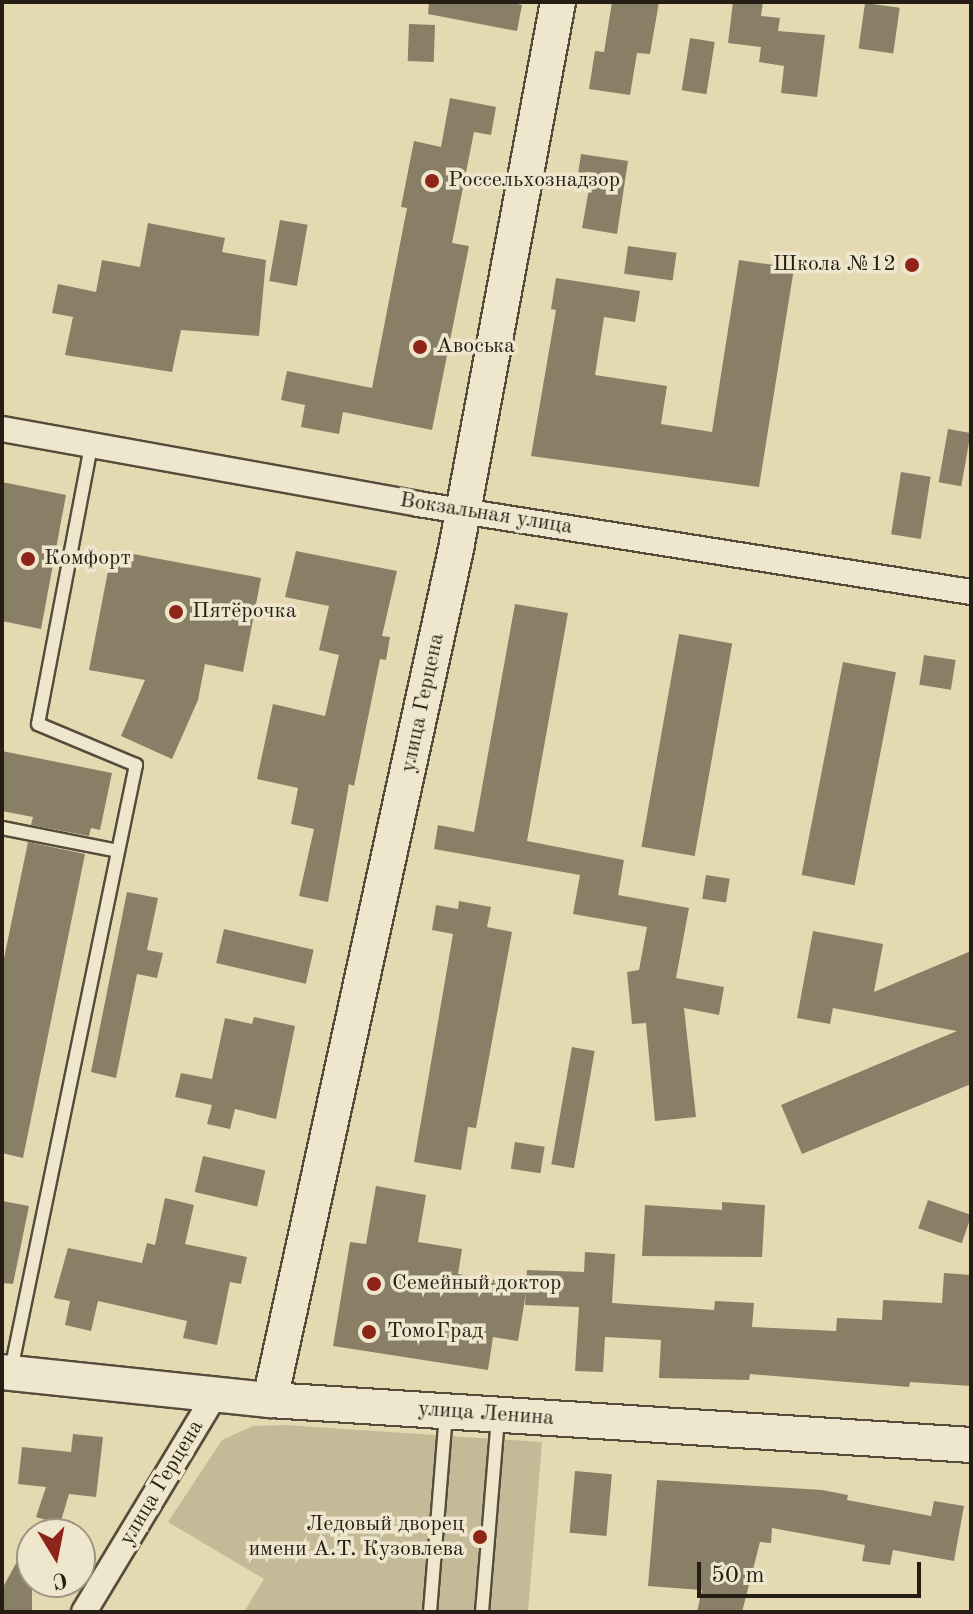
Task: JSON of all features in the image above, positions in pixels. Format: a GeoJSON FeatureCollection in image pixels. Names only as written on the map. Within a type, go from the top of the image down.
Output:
{"type":"FeatureCollection","features":[{"type":"Feature","properties":{"kind":"street","name":"улица Герцена"},"geometry":{"type":"LineString","coordinates":[[270,1400],[464,511],[558,2]]}},
{"type":"Feature","properties":{"kind":"street","name":"Вокзальная улица"},"geometry":{"type":"LineString","coordinates":[[2,429],[464,511],[971,592]]}},
{"type":"Feature","properties":{"kind":"street","name":"улица Ленина"},"geometry":{"type":"LineString","coordinates":[[6,1372],[270,1400],[971,1445]]}},
{"type":"Feature","properties":{"kind":"street","name":"улица Герцена"},"geometry":{"type":"LineString","coordinates":[[84,1612],[215,1395]]}},
{"type":"Feature","properties":{"kind":"lane"},"geometry":{"type":"LineString","coordinates":[[6,1372],[136,765],[38,724],[91,445]]}},
{"type":"Feature","properties":{"kind":"lane"},"geometry":{"type":"LineString","coordinates":[[2,828],[118,851]]}},
{"type":"Feature","properties":{"kind":"lane"},"geometry":{"type":"LineString","coordinates":[[430,1612],[446,1412]]}},
{"type":"Feature","properties":{"kind":"lane"},"geometry":{"type":"LineString","coordinates":[[482,1612],[498,1415]]}},
{"type":"Feature","properties":{"kind":"shaded area"},"geometry":{"type":"Polygon","coordinates":[[[285,1425],[542,1442],[528,1612],[244,1612],[264,1579],[168,1522],[222,1440],[253,1426],[285,1425]]]}},
{"type":"Feature","properties":{"kind":"building"},"geometry":{"type":"Polygon","coordinates":[[[429,2],[507,2],[522,5],[517,31],[428,14],[429,2]]]}},
{"type":"Feature","properties":{"kind":"building"},"geometry":{"type":"Polygon","coordinates":[[[612,2],[659,2],[650,54],[637,53],[630,95],[589,89],[595,51],[604,52],[612,2]]]}},
{"type":"Feature","properties":{"kind":"building"},"geometry":{"type":"Polygon","coordinates":[[[733,2],[763,2],[761,16],[780,18],[778,31],[825,35],[817,97],[781,93],[784,66],[759,62],[761,47],[728,43],[733,2]]]}},
{"type":"Feature","properties":{"kind":"building"},"geometry":{"type":"Polygon","coordinates":[[[865,3],[900,8],[893,53],[859,49],[865,3]]]}},
{"type":"Feature","properties":{"kind":"building"},"geometry":{"type":"Polygon","coordinates":[[[409,24],[435,25],[434,62],[408,61],[409,24]]]}},
{"type":"Feature","properties":{"kind":"building"},"geometry":{"type":"Polygon","coordinates":[[[690,38],[715,42],[706,94],[682,90],[690,38]]]}},
{"type":"Feature","properties":{"kind":"building"},"geometry":{"type":"Polygon","coordinates":[[[450,98],[496,107],[491,135],[474,132],[452,243],[469,246],[432,430],[343,412],[339,434],[301,427],[305,405],[281,400],[287,371],[372,388],[407,208],[401,207],[414,141],[441,147],[450,98]]]}},
{"type":"Feature","properties":{"kind":"building"},"geometry":{"type":"Polygon","coordinates":[[[581,154],[628,161],[617,234],[582,228],[590,183],[577,181],[581,154]]]}},
{"type":"Feature","properties":{"kind":"building"},"geometry":{"type":"Polygon","coordinates":[[[280,220],[308,225],[297,286],[269,281],[280,220]]]}},
{"type":"Feature","properties":{"kind":"building"},"geometry":{"type":"Polygon","coordinates":[[[148,223],[225,238],[222,252],[266,260],[259,336],[181,330],[172,372],[65,355],[73,317],[52,313],[58,284],[96,292],[102,260],[140,267],[148,223]]]}},
{"type":"Feature","properties":{"kind":"building"},"geometry":{"type":"Polygon","coordinates":[[[628,246],[677,253],[673,281],[624,274],[628,246]]]}},
{"type":"Feature","properties":{"kind":"building"},"geometry":{"type":"Polygon","coordinates":[[[739,260],[794,268],[759,487],[531,456],[556,310],[551,309],[556,278],[640,291],[635,322],[604,317],[595,375],[667,386],[661,424],[712,432],[739,260]]]}},
{"type":"Feature","properties":{"kind":"building"},"geometry":{"type":"Polygon","coordinates":[[[948,429],[971,433],[961,486],[939,482],[948,429]]]}},
{"type":"Feature","properties":{"kind":"building"},"geometry":{"type":"Polygon","coordinates":[[[901,472],[931,477],[921,539],[891,534],[901,472]]]}},
{"type":"Feature","properties":{"kind":"building","name":"Комфорт"},"geometry":{"type":"Polygon","coordinates":[[[2,482],[66,495],[41,629],[2,621],[2,482]]]}},
{"type":"Feature","properties":{"kind":"building"},"geometry":{"type":"Polygon","coordinates":[[[112,550],[261,578],[243,672],[205,664],[198,700],[172,759],[121,736],[145,680],[89,670],[112,550]]]}},
{"type":"Feature","properties":{"kind":"building"},"geometry":{"type":"Polygon","coordinates":[[[296,551],[397,571],[382,636],[390,637],[386,660],[380,659],[354,786],[349,784],[328,902],[299,896],[314,829],[291,824],[298,788],[257,779],[273,704],[325,716],[339,655],[319,650],[329,606],[285,597],[296,551]]]}},
{"type":"Feature","properties":{"kind":"building"},"geometry":{"type":"Polygon","coordinates":[[[515,604],[568,613],[527,841],[624,860],[618,895],[689,908],[676,978],[724,987],[719,1015],[684,1008],[696,1117],[655,1121],[646,1023],[632,1024],[627,972],[639,970],[647,927],[573,914],[580,875],[434,849],[438,825],[474,832],[515,604]]]}},
{"type":"Feature","properties":{"kind":"building"},"geometry":{"type":"Polygon","coordinates":[[[679,634],[732,643],[695,856],[641,847],[679,634]]]}},
{"type":"Feature","properties":{"kind":"building"},"geometry":{"type":"Polygon","coordinates":[[[924,655],[956,660],[951,690],[919,685],[924,655]]]}},
{"type":"Feature","properties":{"kind":"building"},"geometry":{"type":"Polygon","coordinates":[[[843,662],[896,672],[855,885],[802,875],[843,662]]]}},
{"type":"Feature","properties":{"kind":"building"},"geometry":{"type":"Polygon","coordinates":[[[2,751],[112,773],[100,830],[91,828],[89,836],[31,825],[33,817],[2,811],[2,751]]]}},
{"type":"Feature","properties":{"kind":"building"},"geometry":{"type":"Polygon","coordinates":[[[28,842],[85,854],[23,1158],[2,1153],[2,968],[28,842]]]}},
{"type":"Feature","properties":{"kind":"building"},"geometry":{"type":"Polygon","coordinates":[[[706,875],[730,879],[726,902],[702,899],[706,875]]]}},
{"type":"Feature","properties":{"kind":"building"},"geometry":{"type":"Polygon","coordinates":[[[127,892],[158,898],[147,950],[163,953],[157,978],[137,974],[116,1078],[91,1072],[127,892]]]}},
{"type":"Feature","properties":{"kind":"building"},"geometry":{"type":"Polygon","coordinates":[[[459,901],[491,907],[487,927],[512,932],[476,1128],[468,1127],[461,1170],[414,1162],[453,934],[432,930],[436,905],[458,909],[459,901]]]}},
{"type":"Feature","properties":{"kind":"building"},"geometry":{"type":"Polygon","coordinates":[[[224,929],[314,950],[306,984],[216,963],[224,929]]]}},
{"type":"Feature","properties":{"kind":"building"},"geometry":{"type":"Polygon","coordinates":[[[813,931],[883,944],[874,992],[971,951],[971,1084],[802,1154],[781,1105],[957,1031],[833,1008],[830,1024],[797,1018],[813,931]]]}},
{"type":"Feature","properties":{"kind":"building"},"geometry":{"type":"Polygon","coordinates":[[[254,1017],[295,1026],[276,1119],[235,1109],[230,1129],[207,1124],[212,1105],[175,1097],[181,1073],[212,1079],[225,1018],[252,1024],[254,1017]]]}},
{"type":"Feature","properties":{"kind":"building"},"geometry":{"type":"Polygon","coordinates":[[[572,1047],[595,1051],[574,1168],[551,1164],[572,1047]]]}},
{"type":"Feature","properties":{"kind":"building"},"geometry":{"type":"Polygon","coordinates":[[[515,1142],[545,1147],[540,1173],[511,1169],[515,1142]]]}},
{"type":"Feature","properties":{"kind":"building"},"geometry":{"type":"Polygon","coordinates":[[[203,1156],[265,1170],[257,1206],[195,1192],[203,1156]]]}},
{"type":"Feature","properties":{"kind":"building"},"geometry":{"type":"Polygon","coordinates":[[[376,1186],[426,1195],[418,1242],[462,1249],[458,1274],[526,1285],[527,1270],[584,1272],[585,1252],[615,1254],[612,1303],[714,1310],[715,1301],[754,1303],[752,1327],[836,1331],[837,1318],[882,1320],[883,1300],[942,1303],[944,1273],[971,1275],[971,1386],[910,1382],[909,1387],[750,1374],[749,1380],[659,1378],[661,1340],[605,1337],[603,1372],[575,1371],[579,1307],[525,1305],[526,1293],[518,1341],[493,1337],[488,1370],[333,1346],[350,1242],[366,1244],[376,1186]]]}},
{"type":"Feature","properties":{"kind":"building"},"geometry":{"type":"Polygon","coordinates":[[[165,1198],[194,1205],[185,1244],[247,1257],[241,1284],[230,1282],[217,1345],[183,1338],[187,1321],[98,1301],[91,1331],[65,1325],[70,1301],[54,1298],[68,1248],[142,1263],[147,1243],[155,1245],[165,1198]]]}},
{"type":"Feature","properties":{"kind":"building"},"geometry":{"type":"Polygon","coordinates":[[[928,1200],[971,1215],[962,1243],[918,1228],[928,1200]]]}},
{"type":"Feature","properties":{"kind":"building"},"geometry":{"type":"Polygon","coordinates":[[[2,1201],[29,1206],[13,1284],[2,1283],[2,1201]]]}},
{"type":"Feature","properties":{"kind":"building"},"geometry":{"type":"Polygon","coordinates":[[[722,1202],[765,1205],[762,1257],[642,1256],[645,1205],[722,1210],[722,1202]]]}},
{"type":"Feature","properties":{"kind":"building"},"geometry":{"type":"Polygon","coordinates":[[[73,1434],[103,1437],[96,1497],[69,1494],[62,1518],[36,1517],[46,1487],[18,1484],[22,1447],[71,1452],[73,1434]]]}},
{"type":"Feature","properties":{"kind":"building"},"geometry":{"type":"Polygon","coordinates":[[[575,1471],[612,1474],[606,1536],[570,1533],[575,1471]]]}},
{"type":"Feature","properties":{"kind":"building"},"geometry":{"type":"Polygon","coordinates":[[[657,1480],[822,1490],[848,1495],[847,1500],[931,1516],[934,1501],[964,1506],[954,1561],[893,1550],[890,1565],[862,1561],[865,1545],[772,1528],[771,1543],[760,1542],[742,1612],[697,1612],[702,1590],[648,1586],[657,1480]]]}},
{"type":"Feature","properties":{"kind":"building"},"geometry":{"type":"Polygon","coordinates":[[[16,1563],[16,1598],[32,1598],[32,1612],[2,1612],[2,1589],[16,1563]]]}},
{"type":"Feature","properties":{"kind":"place","name":"Россельхознадзор"},"geometry":{"type":"Point","coordinates":[432,181]}},
{"type":"Feature","properties":{"kind":"place","name":"Школа №12"},"geometry":{"type":"Point","coordinates":[912,265]}},
{"type":"Feature","properties":{"kind":"place","name":"Авоська"},"geometry":{"type":"Point","coordinates":[420,347]}},
{"type":"Feature","properties":{"kind":"place","name":"Комфорт"},"geometry":{"type":"Point","coordinates":[28,559]}},
{"type":"Feature","properties":{"kind":"place","name":"Пятёрочка"},"geometry":{"type":"Point","coordinates":[176,612]}},
{"type":"Feature","properties":{"kind":"place","name":"Семейный доктор"},"geometry":{"type":"Point","coordinates":[374,1284]}},
{"type":"Feature","properties":{"kind":"place","name":"ТомоГрад"},"geometry":{"type":"Point","coordinates":[369,1332]}},
{"type":"Feature","properties":{"kind":"place","name":"Ледовый дворец имени А.Т. Кузовлева"},"geometry":{"type":"Point","coordinates":[480,1537]}}]}
